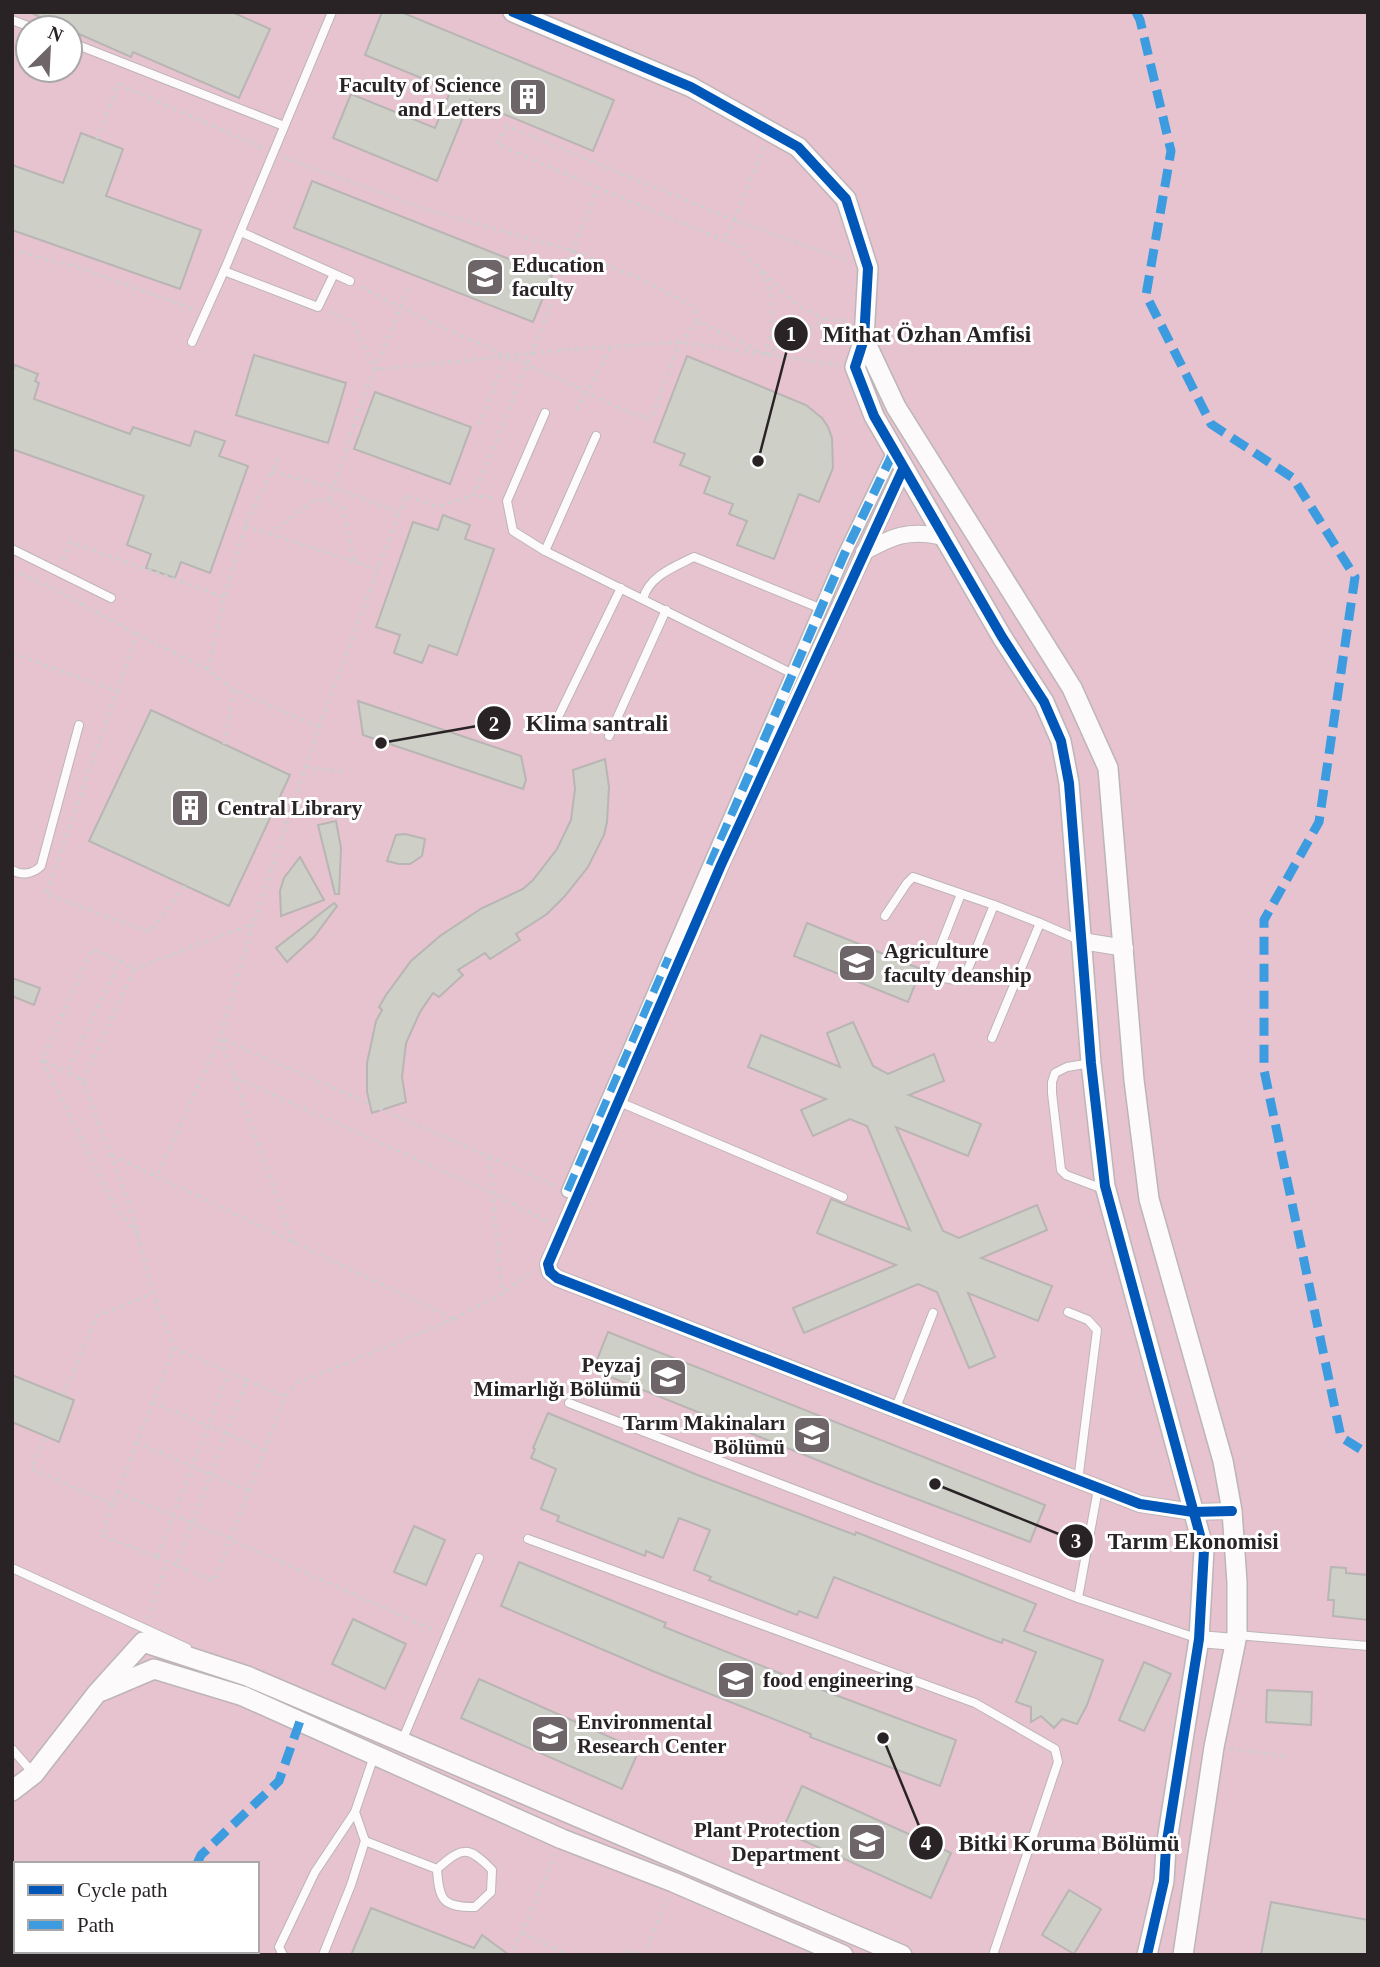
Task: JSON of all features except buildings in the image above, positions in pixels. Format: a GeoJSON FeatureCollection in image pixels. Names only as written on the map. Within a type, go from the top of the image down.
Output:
{"type":"FeatureCollection","features":[{"type":"Feature","properties":{"kind":"street"},"geometry":{"type":"LineString","coordinates":[[513,12],[691,87],[799,147],[846,199],[868,268],[864,339],[855,367],[874,416],[1002,637],[1044,702],[1061,741],[1069,783],[1091,1063],[1107,1191],[1204,1550],[1199,1639],[1166,1847],[1164,1881],[1147,1955]]}},
{"type":"Feature","properties":{"kind":"street"},"geometry":{"type":"LineString","coordinates":[[864,339],[896,407],[1073,688],[1108,768],[1134,1080],[1149,1199],[1223,1461],[1232,1511],[1237,1582],[1236,1639],[1214,1747],[1183,1955]]}},
{"type":"Feature","properties":{"kind":"street"},"geometry":{"type":"LineString","coordinates":[[898,461],[864,552],[617,1101],[548,1264],[550,1272],[557,1278],[1140,1504],[1193,1512],[1232,1511]]}},
{"type":"Feature","properties":{"kind":"street"},"geometry":{"type":"LineString","coordinates":[[568,1191],[844,555],[898,461]]}},
{"type":"Feature","properties":{"kind":"street"},"geometry":{"type":"LineString","coordinates":[[864,552],[894,536],[914,533],[943,537]]}},
{"type":"Feature","properties":{"kind":"street"},"geometry":{"type":"LineString","coordinates":[[1082,941],[1125,948]]}},
{"type":"Feature","properties":{"kind":"street"},"geometry":{"type":"LineString","coordinates":[[1199,1639],[1236,1639]]}},
{"type":"Feature","properties":{"kind":"street"},"geometry":{"type":"LineString","coordinates":[[12,1791],[34,1774],[97,1693],[143,1642],[247,1676],[902,1955]]}},
{"type":"Feature","properties":{"kind":"street"},"geometry":{"type":"LineString","coordinates":[[97,1693],[154,1670],[243,1696],[562,1839],[673,1882],[843,1955]]}},
{"type":"Feature","properties":{"kind":"lane"},"geometry":{"type":"LineString","coordinates":[[192,342],[241,232],[332,12]]}},
{"type":"Feature","properties":{"kind":"lane"},"geometry":{"type":"LineString","coordinates":[[84,48],[284,126]]}},
{"type":"Feature","properties":{"kind":"lane"},"geometry":{"type":"LineString","coordinates":[[241,232],[350,281]]}},
{"type":"Feature","properties":{"kind":"lane"},"geometry":{"type":"LineString","coordinates":[[224,271],[318,307],[334,274]]}},
{"type":"Feature","properties":{"kind":"lane"},"geometry":{"type":"LineString","coordinates":[[545,413],[508,501],[513,531],[545,551],[793,674]]}},
{"type":"Feature","properties":{"kind":"lane"},"geometry":{"type":"LineString","coordinates":[[545,551],[596,436]]}},
{"type":"Feature","properties":{"kind":"lane"},"geometry":{"type":"LineString","coordinates":[[12,550],[111,598]]}},
{"type":"Feature","properties":{"kind":"lane"},"geometry":{"type":"LineString","coordinates":[[643,599],[645,592],[660,574],[694,557],[822,609]]}},
{"type":"Feature","properties":{"kind":"lane"},"geometry":{"type":"LineString","coordinates":[[559,715],[621,588]]}},
{"type":"Feature","properties":{"kind":"lane"},"geometry":{"type":"LineString","coordinates":[[609,736],[666,610]]}},
{"type":"Feature","properties":{"kind":"lane"},"geometry":{"type":"LineString","coordinates":[[12,870],[17,873],[30,873],[41,866],[79,725]]}},
{"type":"Feature","properties":{"kind":"lane"},"geometry":{"type":"LineString","coordinates":[[885,916],[906,883],[913,877],[994,905],[1082,941]]}},
{"type":"Feature","properties":{"kind":"lane"},"geometry":{"type":"LineString","coordinates":[[961,894],[930,973],[954,981],[966,974],[994,905]]}},
{"type":"Feature","properties":{"kind":"lane"},"geometry":{"type":"LineString","coordinates":[[992,1038],[1040,923]]}},
{"type":"Feature","properties":{"kind":"lane"},"geometry":{"type":"LineString","coordinates":[[1091,1063],[1055,1073],[1052,1082],[1058,1156],[1061,1170],[1066,1175],[1107,1191]]}},
{"type":"Feature","properties":{"kind":"lane"},"geometry":{"type":"LineString","coordinates":[[617,1101],[842,1197]]}},
{"type":"Feature","properties":{"kind":"lane"},"geometry":{"type":"LineString","coordinates":[[1068,1312],[1088,1320],[1097,1330],[1078,1481]]}},
{"type":"Feature","properties":{"kind":"lane"},"geometry":{"type":"LineString","coordinates":[[895,1409],[933,1313]]}},
{"type":"Feature","properties":{"kind":"lane"},"geometry":{"type":"LineString","coordinates":[[569,1404],[1078,1598],[1199,1639]]}},
{"type":"Feature","properties":{"kind":"lane"},"geometry":{"type":"LineString","coordinates":[[1078,1598],[1098,1489]]}},
{"type":"Feature","properties":{"kind":"lane"},"geometry":{"type":"LineString","coordinates":[[528,1539],[975,1703],[1055,1749],[1058,1762],[993,1955]]}},
{"type":"Feature","properties":{"kind":"lane"},"geometry":{"type":"LineString","coordinates":[[402,1741],[479,1558]]}},
{"type":"Feature","properties":{"kind":"lane"},"geometry":{"type":"LineString","coordinates":[[12,1568],[247,1676]]}},
{"type":"Feature","properties":{"kind":"lane"},"geometry":{"type":"LineString","coordinates":[[1236,1639],[1368,1646]]}},
{"type":"Feature","properties":{"kind":"lane"},"geometry":{"type":"LineString","coordinates":[[12,1749],[34,1774]]}},
{"type":"Feature","properties":{"kind":"lane"},"geometry":{"type":"LineString","coordinates":[[283,1955],[279,1947],[315,1872],[355,1812],[370,1774],[374,1754]]}},
{"type":"Feature","properties":{"kind":"lane"},"geometry":{"type":"LineString","coordinates":[[323,1955],[365,1841],[355,1812]]}},
{"type":"Feature","properties":{"kind":"lane"},"geometry":{"type":"LineString","coordinates":[[365,1841],[437,1869]]}},
{"type":"Feature","properties":{"kind":"lane"},"geometry":{"type":"LineString","coordinates":[[454,1854],[477,1854],[492,1870],[491,1892],[475,1907],[453,1907],[438,1891],[437,1869],[454,1854]]}},
{"type":"Feature","properties":{"kind":"path"},"geometry":{"type":"LineString","coordinates":[[97,139],[118,84],[332,176],[425,209],[573,251],[636,277],[694,306],[698,321],[765,354]]}},
{"type":"Feature","properties":{"kind":"path"},"geometry":{"type":"LineString","coordinates":[[765,354],[825,319],[798,306],[740,247],[497,144],[507,126],[734,220],[868,268]]}},
{"type":"Feature","properties":{"kind":"path"},"geometry":{"type":"LineString","coordinates":[[724,240],[764,146],[753,141]]}},
{"type":"Feature","properties":{"kind":"path"},"geometry":{"type":"LineString","coordinates":[[474,495],[598,188]]}},
{"type":"Feature","properties":{"kind":"path"},"geometry":{"type":"LineString","coordinates":[[12,250],[77,267],[205,314]]}},
{"type":"Feature","properties":{"kind":"path"},"geometry":{"type":"LineString","coordinates":[[761,271],[773,299],[771,333],[765,354]]}},
{"type":"Feature","properties":{"kind":"path"},"geometry":{"type":"LineString","coordinates":[[350,281],[507,356],[641,417],[652,419],[680,342],[698,321]]}},
{"type":"Feature","properties":{"kind":"path"},"geometry":{"type":"LineString","coordinates":[[329,500],[366,389],[408,288]]}},
{"type":"Feature","properties":{"kind":"path"},"geometry":{"type":"LineString","coordinates":[[318,307],[354,322],[375,370]]}},
{"type":"Feature","properties":{"kind":"path"},"geometry":{"type":"LineString","coordinates":[[375,370],[680,342],[855,367]]}},
{"type":"Feature","properties":{"kind":"path"},"geometry":{"type":"LineString","coordinates":[[576,410],[612,347]]}},
{"type":"Feature","properties":{"kind":"path"},"geometry":{"type":"LineString","coordinates":[[479,425],[507,356]]}},
{"type":"Feature","properties":{"kind":"path"},"geometry":{"type":"LineString","coordinates":[[208,670],[224,597],[245,526],[279,457]]}},
{"type":"Feature","properties":{"kind":"path"},"geometry":{"type":"LineString","coordinates":[[272,472],[333,487],[399,513]]}},
{"type":"Feature","properties":{"kind":"path"},"geometry":{"type":"LineString","coordinates":[[157,1176],[220,1038],[253,924],[305,767],[406,495],[437,507],[474,495],[508,501]]}},
{"type":"Feature","properties":{"kind":"path"},"geometry":{"type":"LineString","coordinates":[[270,534],[314,500],[329,500],[343,508],[354,561]]}},
{"type":"Feature","properties":{"kind":"path"},"geometry":{"type":"LineString","coordinates":[[245,526],[377,569]]}},
{"type":"Feature","properties":{"kind":"path"},"geometry":{"type":"LineString","coordinates":[[52,588],[70,542],[224,597]]}},
{"type":"Feature","properties":{"kind":"path"},"geometry":{"type":"LineString","coordinates":[[12,569],[208,670],[234,690],[319,727]]}},
{"type":"Feature","properties":{"kind":"path"},"geometry":{"type":"LineString","coordinates":[[137,634],[119,693],[46,894],[150,932],[186,886]]}},
{"type":"Feature","properties":{"kind":"path"},"geometry":{"type":"LineString","coordinates":[[12,653],[119,693]]}},
{"type":"Feature","properties":{"kind":"path"},"geometry":{"type":"LineString","coordinates":[[224,744],[234,690]]}},
{"type":"Feature","properties":{"kind":"path"},"geometry":{"type":"LineString","coordinates":[[305,767],[347,772]]}},
{"type":"Feature","properties":{"kind":"path"},"geometry":{"type":"LineString","coordinates":[[83,1081],[134,969],[253,924]]}},
{"type":"Feature","properties":{"kind":"path"},"geometry":{"type":"LineString","coordinates":[[42,1060],[92,949],[134,969]]}},
{"type":"Feature","properties":{"kind":"path"},"geometry":{"type":"LineString","coordinates":[[68,1072],[120,961]]}},
{"type":"Feature","properties":{"kind":"path"},"geometry":{"type":"LineString","coordinates":[[220,1038],[568,1191]]}},
{"type":"Feature","properties":{"kind":"path"},"geometry":{"type":"LineString","coordinates":[[220,1038],[293,1242]]}},
{"type":"Feature","properties":{"kind":"path"},"geometry":{"type":"LineString","coordinates":[[42,1060],[83,1081],[138,1233],[153,1293],[174,1348],[101,1535],[214,1581],[285,1397],[297,1383],[454,1319],[502,1294],[533,1271]]}},
{"type":"Feature","properties":{"kind":"path"},"geometry":{"type":"LineString","coordinates":[[42,1060],[117,1210],[138,1233]]}},
{"type":"Feature","properties":{"kind":"path"},"geometry":{"type":"LineString","coordinates":[[234,1077],[492,1193],[554,1224]]}},
{"type":"Feature","properties":{"kind":"path"},"geometry":{"type":"LineString","coordinates":[[110,1154],[454,1319]]}},
{"type":"Feature","properties":{"kind":"path"},"geometry":{"type":"LineString","coordinates":[[489,1157],[502,1294]]}},
{"type":"Feature","properties":{"kind":"path"},"geometry":{"type":"LineString","coordinates":[[113,1504],[31,1469],[97,1317],[153,1293]]}},
{"type":"Feature","properties":{"kind":"path"},"geometry":{"type":"LineString","coordinates":[[174,1348],[285,1397]]}},
{"type":"Feature","properties":{"kind":"path"},"geometry":{"type":"LineString","coordinates":[[158,1557],[229,1372]]}},
{"type":"Feature","properties":{"kind":"path"},"geometry":{"type":"LineString","coordinates":[[176,1565],[247,1380]]}},
{"type":"Feature","properties":{"kind":"path"},"geometry":{"type":"LineString","coordinates":[[152,1402],[265,1450]]}},
{"type":"Feature","properties":{"kind":"path"},"geometry":{"type":"LineString","coordinates":[[136,1442],[249,1491]]}},
{"type":"Feature","properties":{"kind":"path"},"geometry":{"type":"LineString","coordinates":[[117,1492],[230,1539],[446,1636]]}},
{"type":"Feature","properties":{"kind":"path"},"geometry":{"type":"LineString","coordinates":[[145,1628],[167,1561]]}},
{"type":"Feature","properties":{"kind":"path"},"geometry":{"type":"LineString","coordinates":[[1214,1747],[1290,1758]]}},
{"type":"Feature","properties":{"kind":"path"},"geometry":{"type":"LineString","coordinates":[[514,1950],[562,1839]]}},
{"type":"Feature","properties":{"kind":"path"},"geometry":{"type":"LineString","coordinates":[[610,1955],[630,1951],[645,1955],[673,1882]]}},
{"type":"Feature","properties":{"kind":"path"},"geometry":{"type":"LineString","coordinates":[[522,1933],[569,1955]]}},
{"type":"Feature","properties":{"kind":"path"},"geometry":{"type":"LineString","coordinates":[[717,1955],[741,1952],[743,1955]]}},
{"type":"Feature","properties":{"kind":"shaded area"},"geometry":{"type":"Polygon","coordinates":[[[12,12],[1368,12],[1368,1955],[12,1955],[12,12]]]}},
{"type":"Feature","properties":{"kind":"marked path"},"geometry":{"type":"LineString","coordinates":[[1136,12],[1171,151],[1146,295],[1211,424],[1293,478],[1355,577],[1319,822],[1264,920],[1264,1070],[1341,1437],[1368,1454]]}},
{"type":"Feature","properties":{"kind":"marked path"},"geometry":{"type":"LineString","coordinates":[[710,865],[844,555],[893,453]]}},
{"type":"Feature","properties":{"kind":"marked path"},"geometry":{"type":"LineString","coordinates":[[568,1191],[669,958]]}},
{"type":"Feature","properties":{"kind":"marked path"},"geometry":{"type":"LineString","coordinates":[[198,1862],[201,1855],[279,1781],[300,1721]]}},
{"type":"Feature","properties":{"kind":"cycle path"},"geometry":{"type":"LineString","coordinates":[[513,12],[691,87],[798,147],[846,199],[868,268],[864,339],[855,367],[874,416],[1002,637],[1044,702],[1061,741],[1069,783],[1091,1063],[1105,1186],[1204,1550],[1199,1639],[1166,1847],[1164,1881],[1147,1955]]}},
{"type":"Feature","properties":{"kind":"cycle path"},"geometry":{"type":"LineString","coordinates":[[903,469],[721,865],[548,1264],[550,1272],[557,1278],[1140,1504],[1193,1512],[1232,1511]]}},
{"type":"Feature","properties":{"kind":"place","name":"Faculty of Science and Letters"},"geometry":{"type":"Point","coordinates":[528,97]}},
{"type":"Feature","properties":{"kind":"place","name":"Education faculty"},"geometry":{"type":"Point","coordinates":[485,277]}},
{"type":"Feature","properties":{"kind":"place","name":"Mithat Özhan Amfisi"},"geometry":{"type":"Point","coordinates":[758,461]}},
{"type":"Feature","properties":{"kind":"place","name":"Klima santrali"},"geometry":{"type":"Point","coordinates":[381,743]}},
{"type":"Feature","properties":{"kind":"place","name":"Central Library"},"geometry":{"type":"Point","coordinates":[190,808]}},
{"type":"Feature","properties":{"kind":"place","name":"Agriculture faculty deanship"},"geometry":{"type":"Point","coordinates":[857,963]}},
{"type":"Feature","properties":{"kind":"place","name":"Peyzaj Mimarlığı Bölümü"},"geometry":{"type":"Point","coordinates":[668,1377]}},
{"type":"Feature","properties":{"kind":"place","name":"Tarım Makinaları Bölümü"},"geometry":{"type":"Point","coordinates":[812,1435]}},
{"type":"Feature","properties":{"kind":"place","name":"Tarım Ekonomisi"},"geometry":{"type":"Point","coordinates":[935,1484]}},
{"type":"Feature","properties":{"kind":"place","name":"food engineering"},"geometry":{"type":"Point","coordinates":[736,1680]}},
{"type":"Feature","properties":{"kind":"place","name":"Environmental Research Center"},"geometry":{"type":"Point","coordinates":[550,1734]}},
{"type":"Feature","properties":{"kind":"place","name":"Bitki Koruma Bölümü"},"geometry":{"type":"Point","coordinates":[883,1738]}},
{"type":"Feature","properties":{"kind":"place","name":"Plant Protection Department"},"geometry":{"type":"Point","coordinates":[867,1842]}}]}
